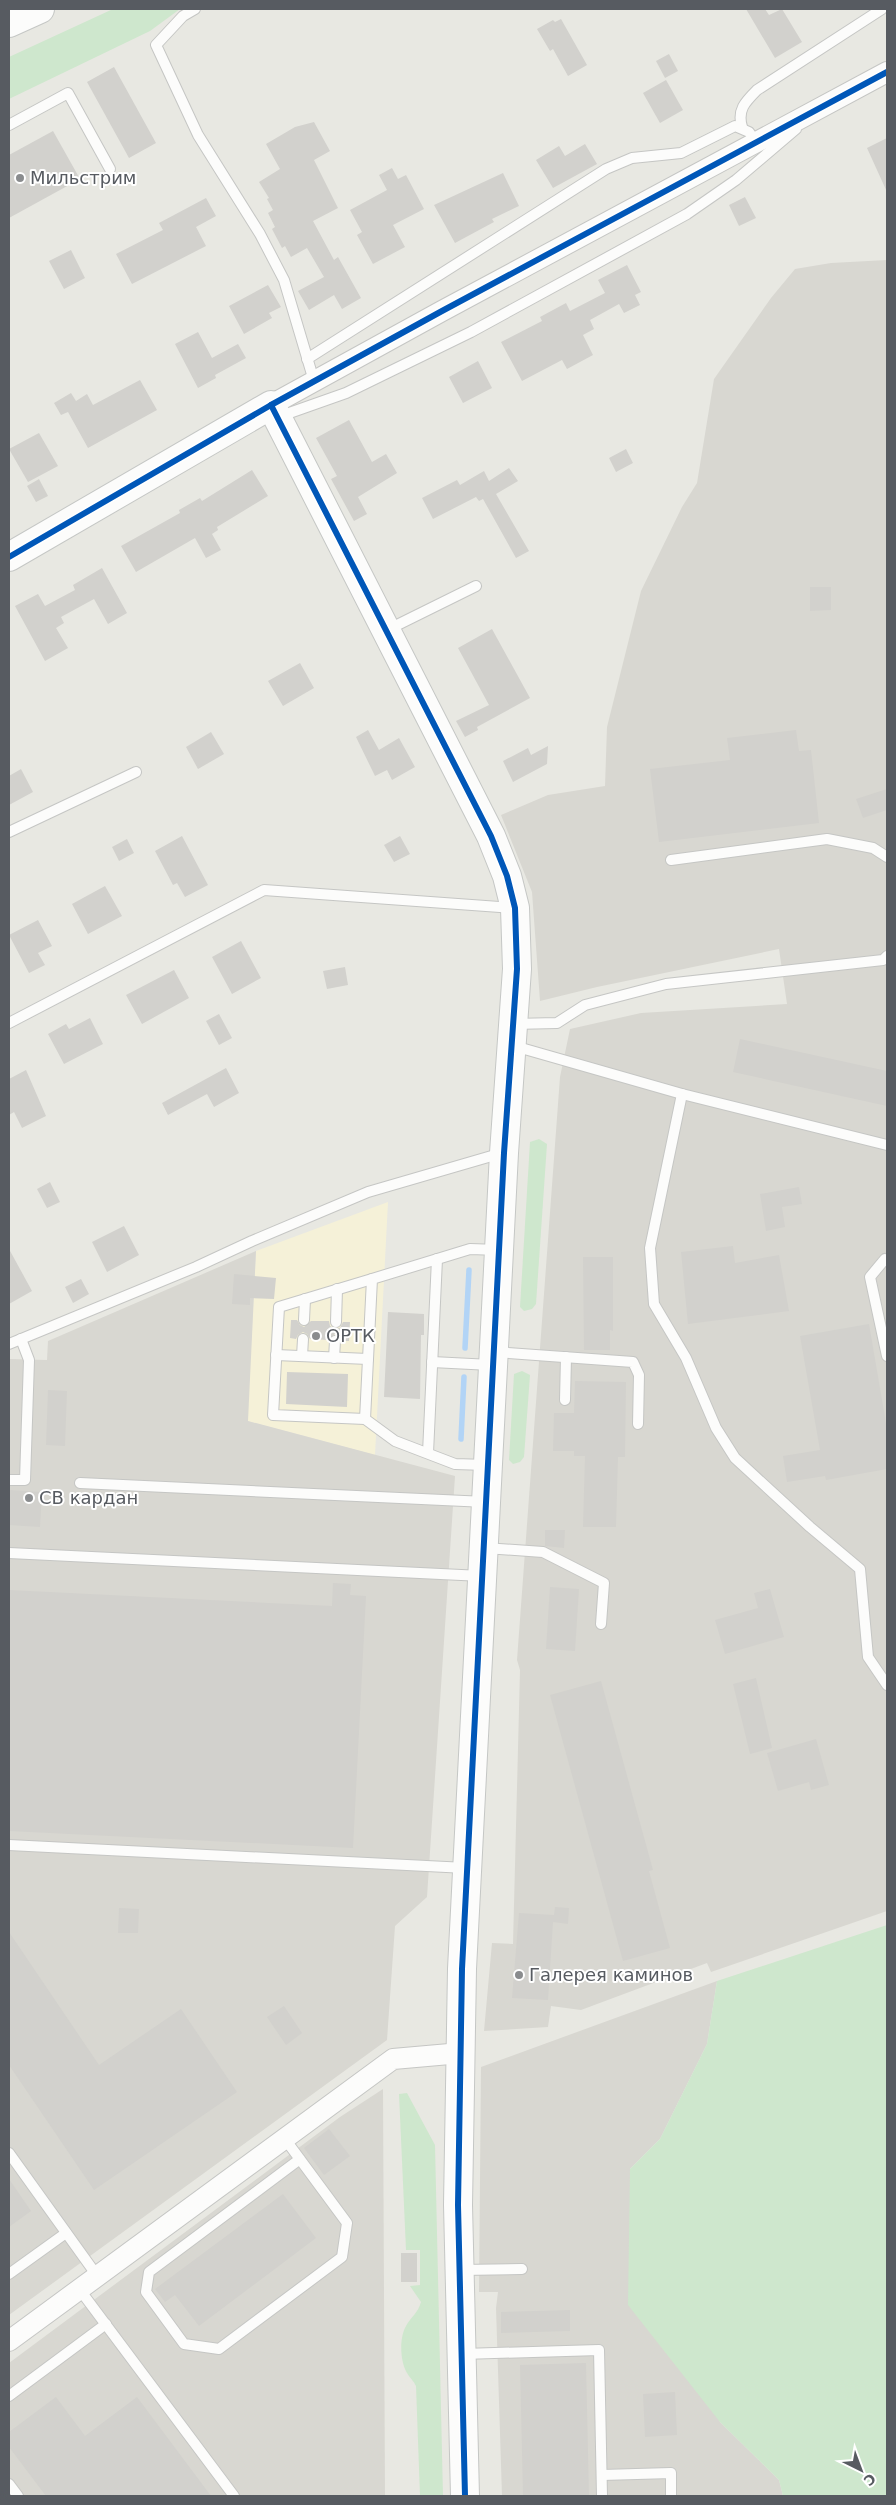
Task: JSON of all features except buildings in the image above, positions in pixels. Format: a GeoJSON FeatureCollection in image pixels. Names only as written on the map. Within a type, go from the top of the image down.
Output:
{"type":"FeatureCollection","features":[{"type":"Feature","properties":{"kind":"street"},"geometry":{"type":"LineString","coordinates":[[9,23],[40,9]]}},
{"type":"Feature","properties":{"kind":"street"},"geometry":{"type":"LineString","coordinates":[[9,557],[274,411],[314,381],[887,72]]}},
{"type":"Feature","properties":{"kind":"street"},"geometry":{"type":"LineString","coordinates":[[274,411],[490,836],[507,876],[515,908],[517,968],[504,1153],[462,1969],[458,2205],[465,2496]]}},
{"type":"Feature","properties":{"kind":"street"},"geometry":{"type":"LineString","coordinates":[[9,2341],[393,2059],[461,2053]]}},
{"type":"Feature","properties":{"kind":"lane"},"geometry":{"type":"LineString","coordinates":[[195,9],[184,16],[156,44],[198,135],[260,234],[284,280],[314,381]]}},
{"type":"Feature","properties":{"kind":"lane"},"geometry":{"type":"LineString","coordinates":[[756,142],[742,127],[738,116],[744,102],[757,90],[882,9]]}},
{"type":"Feature","properties":{"kind":"lane"},"geometry":{"type":"LineString","coordinates":[[9,125],[68,93],[110,169]]}},
{"type":"Feature","properties":{"kind":"lane"},"geometry":{"type":"LineString","coordinates":[[274,411],[346,393],[454,340],[687,214],[736,180],[819,109]]}},
{"type":"Feature","properties":{"kind":"lane"},"geometry":{"type":"LineString","coordinates":[[307,359],[606,169],[632,158],[681,153],[699,146],[718,132],[735,126],[742,127]]}},
{"type":"Feature","properties":{"kind":"lane"},"geometry":{"type":"LineString","coordinates":[[386,630],[476,586]]}},
{"type":"Feature","properties":{"kind":"lane"},"geometry":{"type":"LineString","coordinates":[[9,832],[136,772]]}},
{"type":"Feature","properties":{"kind":"lane"},"geometry":{"type":"LineString","coordinates":[[671,860],[827,839],[873,848],[887,857]]}},
{"type":"Feature","properties":{"kind":"lane"},"geometry":{"type":"LineString","coordinates":[[9,1023],[264,890],[515,908]]}},
{"type":"Feature","properties":{"kind":"lane"},"geometry":{"type":"LineString","coordinates":[[511,1035],[557,1023],[585,1005],[666,984],[883,960],[887,956]]}},
{"type":"Feature","properties":{"kind":"lane"},"geometry":{"type":"LineString","coordinates":[[511,1035],[682,1094],[887,1145]]}},
{"type":"Feature","properties":{"kind":"lane"},"geometry":{"type":"LineString","coordinates":[[682,1094],[650,1248],[654,1304],[686,1358],[716,1428],[735,1458],[810,1527],[860,1569],[868,1657],[887,1685]]}},
{"type":"Feature","properties":{"kind":"lane"},"geometry":{"type":"LineString","coordinates":[[9,1344],[196,1267],[368,1192],[504,1153]]}},
{"type":"Feature","properties":{"kind":"lane"},"geometry":{"type":"LineString","coordinates":[[489,1465],[455,1464],[396,1441],[365,1419],[273,1415],[276,1355],[279,1308],[470,1250],[500,1250]]}},
{"type":"Feature","properties":{"kind":"lane"},"geometry":{"type":"LineString","coordinates":[[428,1453],[438,1259]]}},
{"type":"Feature","properties":{"kind":"lane"},"geometry":{"type":"LineString","coordinates":[[887,1260],[870,1277],[887,1356]]}},
{"type":"Feature","properties":{"kind":"lane"},"geometry":{"type":"LineString","coordinates":[[365,1419],[372,1279]]}},
{"type":"Feature","properties":{"kind":"lane"},"geometry":{"type":"LineString","coordinates":[[336,1322],[338,1290]]}},
{"type":"Feature","properties":{"kind":"lane"},"geometry":{"type":"LineString","coordinates":[[304,1320],[305,1299]]}},
{"type":"Feature","properties":{"kind":"lane"},"geometry":{"type":"LineString","coordinates":[[9,1480],[25,1480],[29,1360],[21,1338]]}},
{"type":"Feature","properties":{"kind":"lane"},"geometry":{"type":"LineString","coordinates":[[302,1356],[303,1339]]}},
{"type":"Feature","properties":{"kind":"lane"},"geometry":{"type":"LineString","coordinates":[[334,1358],[335,1340]]}},
{"type":"Feature","properties":{"kind":"lane"},"geometry":{"type":"LineString","coordinates":[[276,1355],[368,1359]]}},
{"type":"Feature","properties":{"kind":"lane"},"geometry":{"type":"LineString","coordinates":[[432,1362],[494,1358],[566,1357],[633,1362],[639,1375],[638,1424]]}},
{"type":"Feature","properties":{"kind":"lane"},"geometry":{"type":"LineString","coordinates":[[565,1400],[566,1357]]}},
{"type":"Feature","properties":{"kind":"lane"},"geometry":{"type":"LineString","coordinates":[[80,1483],[487,1502]]}},
{"type":"Feature","properties":{"kind":"lane"},"geometry":{"type":"LineString","coordinates":[[484,1548],[543,1552],[604,1583],[601,1624]]}},
{"type":"Feature","properties":{"kind":"lane"},"geometry":{"type":"LineString","coordinates":[[9,1553],[483,1576]]}},
{"type":"Feature","properties":{"kind":"lane"},"geometry":{"type":"LineString","coordinates":[[9,1845],[468,1868]]}},
{"type":"Feature","properties":{"kind":"lane"},"geometry":{"type":"LineString","coordinates":[[285,2139],[300,2159],[347,2223],[342,2257],[219,2349],[184,2344],[146,2292],[149,2272],[300,2159]]}},
{"type":"Feature","properties":{"kind":"lane"},"geometry":{"type":"LineString","coordinates":[[9,2153],[98,2277]]}},
{"type":"Feature","properties":{"kind":"lane"},"geometry":{"type":"LineString","coordinates":[[9,2274],[66,2233]]}},
{"type":"Feature","properties":{"kind":"lane"},"geometry":{"type":"LineString","coordinates":[[460,2270],[522,2269]]}},
{"type":"Feature","properties":{"kind":"lane"},"geometry":{"type":"LineString","coordinates":[[80,2290],[234,2496]]}},
{"type":"Feature","properties":{"kind":"lane"},"geometry":{"type":"LineString","coordinates":[[9,2396],[106,2324]]}},
{"type":"Feature","properties":{"kind":"lane"},"geometry":{"type":"LineString","coordinates":[[462,2354],[599,2350],[602,2496]]}},
{"type":"Feature","properties":{"kind":"lane"},"geometry":{"type":"LineString","coordinates":[[602,2474],[671,2473],[671,2496]]}},
{"type":"Feature","properties":{"kind":"lane"},"geometry":{"type":"LineString","coordinates":[[9,2484],[18,2496]]}},
{"type":"Feature","properties":{"kind":"shaded area"},"geometry":{"type":"Polygon","coordinates":[[[887,260],[887,1911],[711,1972],[707,1963],[581,2010],[551,2006],[548,2027],[484,2031],[492,1943],[513,1944],[520,1670],[517,1660],[560,1077],[570,1029],[641,1013],[787,1004],[779,949],[597,987],[540,1001],[532,892],[501,815],[548,795],[605,786],[607,727],[641,591],[682,507],[697,483],[714,379],[771,298],[795,269],[831,263],[887,260]]]}},
{"type":"Feature","properties":{"kind":"shaded area","name":"ОРТК"},"geometry":{"type":"Polygon","coordinates":[[[388,1202],[375,1455],[247,1421],[256,1251],[388,1202]]]}},
{"type":"Feature","properties":{"kind":"shaded area"},"geometry":{"type":"Polygon","coordinates":[[[256,1251],[248,1421],[455,1476],[427,1897],[395,1926],[387,2040],[9,2315],[9,1359],[47,1360],[48,1341],[256,1251]]]}},
{"type":"Feature","properties":{"kind":"shaded area"},"geometry":{"type":"Polygon","coordinates":[[[717,1981],[707,2044],[660,2139],[630,2169],[720,2422],[779,2480],[783,2496],[502,2496],[496,2308],[498,2292],[479,2292],[481,2067],[717,1981]]]}},
{"type":"Feature","properties":{"kind":"shaded area"},"geometry":{"type":"Polygon","coordinates":[[[383,2089],[385,2496],[9,2496],[9,2363],[340,2117],[383,2089]]]}},
{"type":"Feature","properties":{"kind":"green space"},"geometry":{"type":"Polygon","coordinates":[[[113,9],[180,9],[150,31],[9,99],[9,57],[113,9]]]}},
{"type":"Feature","properties":{"kind":"green space"},"geometry":{"type":"Polygon","coordinates":[[[539,1139],[547,1144],[536,1304],[532,1309],[524,1311],[520,1307],[530,1142],[539,1139]]]}},
{"type":"Feature","properties":{"kind":"green space"},"geometry":{"type":"Polygon","coordinates":[[[522,1371],[530,1375],[524,1457],[520,1462],[513,1464],[509,1460],[514,1374],[522,1371]]]}},
{"type":"Feature","properties":{"kind":"green space"},"geometry":{"type":"Polygon","coordinates":[[[887,1925],[887,2496],[783,2496],[779,2480],[720,2422],[628,2305],[630,2169],[660,2139],[707,2044],[717,1981],[887,1925]]]}},
{"type":"Feature","properties":{"kind":"green space"},"geometry":{"type":"Polygon","coordinates":[[[407,2093],[435,2145],[443,2496],[420,2496],[416,2386],[407,2373],[402,2356],[401,2343],[404,2331],[421,2302],[410,2286],[420,2285],[420,2250],[406,2250],[399,2094],[407,2093]]]}},
{"type":"Feature","properties":{"kind":"waterway"},"geometry":{"type":"LineString","coordinates":[[465,1348],[469,1270]]}},
{"type":"Feature","properties":{"kind":"waterway"},"geometry":{"type":"LineString","coordinates":[[461,1439],[464,1377]]}},
{"type":"Feature","properties":{"kind":"cycle path"},"geometry":{"type":"LineString","coordinates":[[9,557],[271,405],[887,72]]}},
{"type":"Feature","properties":{"kind":"cycle path"},"geometry":{"type":"LineString","coordinates":[[271,405],[491,836],[507,876],[515,908],[517,969],[504,1153],[462,1969],[458,2205],[465,2496]]}},
{"type":"Feature","properties":{"kind":"place","name":"Мильстрим"},"geometry":{"type":"Point","coordinates":[20,178]}},
{"type":"Feature","properties":{"kind":"place","name":"ОРТК"},"geometry":{"type":"Point","coordinates":[316,1336]}},
{"type":"Feature","properties":{"kind":"place","name":"СВ кардан"},"geometry":{"type":"Point","coordinates":[29,1498]}},
{"type":"Feature","properties":{"kind":"place","name":"Галерея каминов"},"geometry":{"type":"Point","coordinates":[519,1975]}}]}
